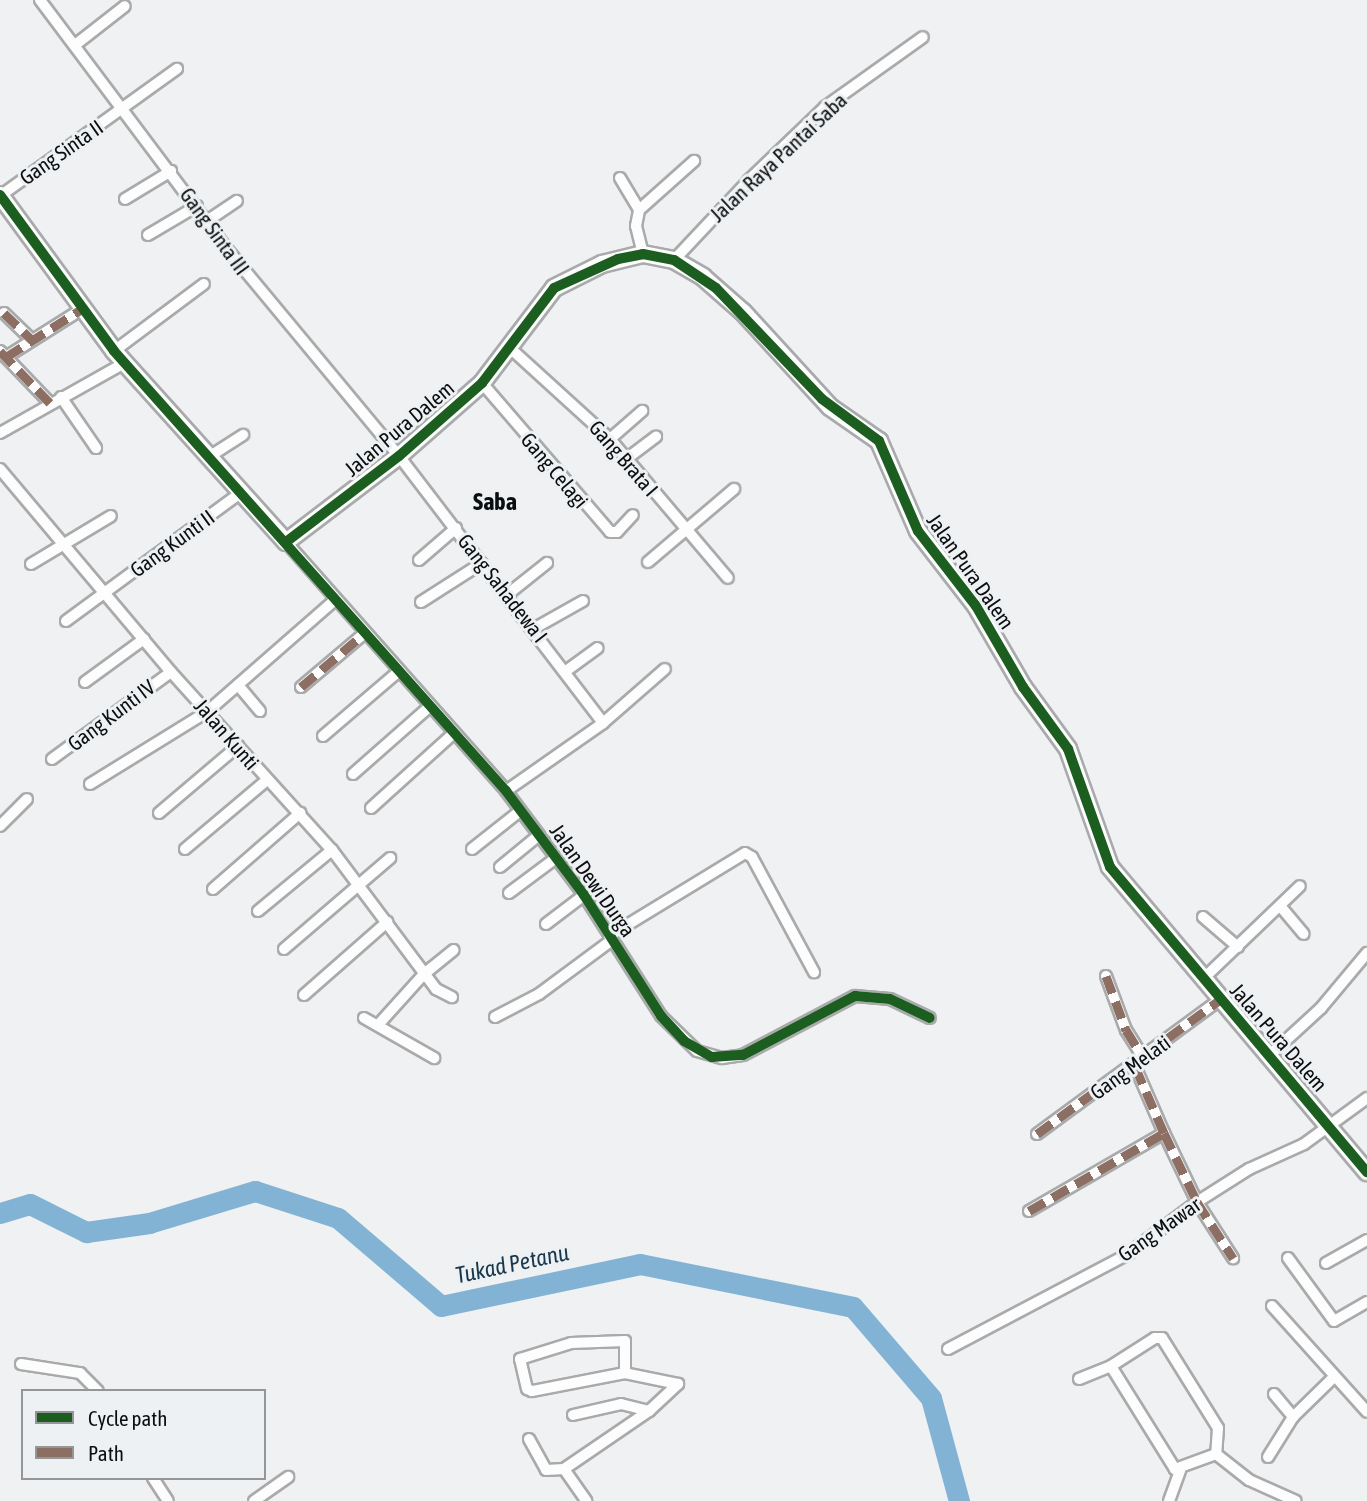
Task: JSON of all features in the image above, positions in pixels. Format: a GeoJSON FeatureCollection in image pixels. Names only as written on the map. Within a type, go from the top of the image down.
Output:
{"type":"FeatureCollection","features":[{"type":"Feature","properties":{"kind":"street","name":"Gang Sinta III"},"geometry":{"type":"LineString","coordinates":[[40,0],[206,221],[399,456]]}},
{"type":"Feature","properties":{"kind":"street"},"geometry":{"type":"LineString","coordinates":[[75,44],[125,6]]}},
{"type":"Feature","properties":{"kind":"street","name":"Jalan Raya Pantai Saba"},"geometry":{"type":"LineString","coordinates":[[674,260],[748,180],[825,107],[923,37]]}},
{"type":"Feature","properties":{"kind":"street","name":"Gang Sinta II"},"geometry":{"type":"LineString","coordinates":[[0,195],[177,69]]}},
{"type":"Feature","properties":{"kind":"street"},"geometry":{"type":"LineString","coordinates":[[643,254],[636,226],[639,210],[694,161]]}},
{"type":"Feature","properties":{"kind":"street"},"geometry":{"type":"LineString","coordinates":[[125,199],[171,171]]}},
{"type":"Feature","properties":{"kind":"street"},"geometry":{"type":"LineString","coordinates":[[620,178],[639,210]]}},
{"type":"Feature","properties":{"kind":"street"},"geometry":{"type":"LineString","coordinates":[[0,195],[119,357],[239,494],[286,542]]}},
{"type":"Feature","properties":{"kind":"street"},"geometry":{"type":"LineString","coordinates":[[206,221],[237,201]]}},
{"type":"Feature","properties":{"kind":"street"},"geometry":{"type":"LineString","coordinates":[[148,235],[197,206]]}},
{"type":"Feature","properties":{"kind":"street","name":"Jalan Pura Dalem"},"geometry":{"type":"LineString","coordinates":[[286,542],[399,456],[482,383],[554,288],[602,264],[643,254],[674,260],[734,304],[822,399],[881,443],[918,531],[976,606],[1023,687],[1068,749],[1110,867],[1203,979],[1271,1054],[1367,1172]]}},
{"type":"Feature","properties":{"kind":"street"},"geometry":{"type":"LineString","coordinates":[[0,433],[61,397],[119,357],[204,284]]}},
{"type":"Feature","properties":{"kind":"street"},"geometry":{"type":"LineString","coordinates":[[50,403],[3,354],[32,340],[82,309]]}},
{"type":"Feature","properties":{"kind":"street"},"geometry":{"type":"LineString","coordinates":[[4,313],[32,340]]}},
{"type":"Feature","properties":{"kind":"street","name":"Gang Brata I"},"geometry":{"type":"LineString","coordinates":[[510,348],[610,439],[625,460],[687,527],[728,578]]}},
{"type":"Feature","properties":{"kind":"street","name":"Gang Celagi"},"geometry":{"type":"LineString","coordinates":[[482,383],[596,520],[615,533],[633,515]]}},
{"type":"Feature","properties":{"kind":"street"},"geometry":{"type":"LineString","coordinates":[[61,397],[96,447]]}},
{"type":"Feature","properties":{"kind":"street"},"geometry":{"type":"LineString","coordinates":[[610,439],[642,411]]}},
{"type":"Feature","properties":{"kind":"street"},"geometry":{"type":"LineString","coordinates":[[207,458],[243,435]]}},
{"type":"Feature","properties":{"kind":"street"},"geometry":{"type":"LineString","coordinates":[[625,460],[656,437]]}},
{"type":"Feature","properties":{"kind":"street","name":"Gang Sahadewa I"},"geometry":{"type":"LineString","coordinates":[[399,456],[535,628],[603,723]]}},
{"type":"Feature","properties":{"kind":"street","name":"Jalan Kunti"},"geometry":{"type":"LineString","coordinates":[[0,468],[171,672],[332,850],[436,989],[452,997]]}},
{"type":"Feature","properties":{"kind":"street"},"geometry":{"type":"LineString","coordinates":[[648,562],[734,489]]}},
{"type":"Feature","properties":{"kind":"street","name":"Gang Kunti II"},"geometry":{"type":"LineString","coordinates":[[66,621],[239,494]]}},
{"type":"Feature","properties":{"kind":"street"},"geometry":{"type":"LineString","coordinates":[[31,564],[111,516]]}},
{"type":"Feature","properties":{"kind":"street"},"geometry":{"type":"LineString","coordinates":[[419,560],[456,528]]}},
{"type":"Feature","properties":{"kind":"street","name":"Jalan Dewi Durga"},"geometry":{"type":"LineString","coordinates":[[286,542],[506,791],[584,895],[674,1031],[697,1051],[712,1057],[743,1055],[855,996],[890,999],[930,1018]]}},
{"type":"Feature","properties":{"kind":"street"},"geometry":{"type":"LineString","coordinates":[[421,602],[482,563]]}},
{"type":"Feature","properties":{"kind":"street"},"geometry":{"type":"LineString","coordinates":[[508,594],[547,563]]}},
{"type":"Feature","properties":{"kind":"street"},"geometry":{"type":"LineString","coordinates":[[90,784],[208,711],[335,600]]}},
{"type":"Feature","properties":{"kind":"street"},"geometry":{"type":"LineString","coordinates":[[535,628],[583,601]]}},
{"type":"Feature","properties":{"kind":"street"},"geometry":{"type":"LineString","coordinates":[[301,687],[365,633]]}},
{"type":"Feature","properties":{"kind":"street"},"geometry":{"type":"LineString","coordinates":[[85,682],[144,639]]}},
{"type":"Feature","properties":{"kind":"street"},"geometry":{"type":"LineString","coordinates":[[566,670],[598,648]]}},
{"type":"Feature","properties":{"kind":"street"},"geometry":{"type":"LineString","coordinates":[[506,791],[603,723],[665,669]]}},
{"type":"Feature","properties":{"kind":"street"},"geometry":{"type":"LineString","coordinates":[[323,736],[399,671]]}},
{"type":"Feature","properties":{"kind":"street","name":"Gang Kunti IV"},"geometry":{"type":"LineString","coordinates":[[52,760],[171,672]]}},
{"type":"Feature","properties":{"kind":"street"},"geometry":{"type":"LineString","coordinates":[[238,685],[260,711]]}},
{"type":"Feature","properties":{"kind":"street"},"geometry":{"type":"LineString","coordinates":[[353,774],[429,707]]}},
{"type":"Feature","properties":{"kind":"street"},"geometry":{"type":"LineString","coordinates":[[371,808],[454,733]]}},
{"type":"Feature","properties":{"kind":"street"},"geometry":{"type":"LineString","coordinates":[[159,813],[238,746]]}},
{"type":"Feature","properties":{"kind":"street"},"geometry":{"type":"LineString","coordinates":[[185,849],[267,780]]}},
{"type":"Feature","properties":{"kind":"street"},"geometry":{"type":"LineString","coordinates":[[0,826],[27,799]]}},
{"type":"Feature","properties":{"kind":"street"},"geometry":{"type":"LineString","coordinates":[[472,849],[520,811]]}},
{"type":"Feature","properties":{"kind":"street"},"geometry":{"type":"LineString","coordinates":[[213,889],[300,813]]}},
{"type":"Feature","properties":{"kind":"street"},"geometry":{"type":"LineString","coordinates":[[500,867],[539,835]]}},
{"type":"Feature","properties":{"kind":"street"},"geometry":{"type":"LineString","coordinates":[[258,911],[332,850]]}},
{"type":"Feature","properties":{"kind":"street"},"geometry":{"type":"LineString","coordinates":[[495,1017],[539,994],[611,938],[745,853],[752,857],[814,972]]}},
{"type":"Feature","properties":{"kind":"street"},"geometry":{"type":"LineString","coordinates":[[284,949],[358,882],[390,858]]}},
{"type":"Feature","properties":{"kind":"street"},"geometry":{"type":"LineString","coordinates":[[509,893],[556,858]]}},
{"type":"Feature","properties":{"kind":"street"},"geometry":{"type":"LineString","coordinates":[[1203,979],[1300,886]]}},
{"type":"Feature","properties":{"kind":"street"},"geometry":{"type":"LineString","coordinates":[[546,924],[584,895]]}},
{"type":"Feature","properties":{"kind":"street"},"geometry":{"type":"LineString","coordinates":[[1281,907],[1304,934]]}},
{"type":"Feature","properties":{"kind":"street"},"geometry":{"type":"LineString","coordinates":[[1203,917],[1238,947]]}},
{"type":"Feature","properties":{"kind":"street"},"geometry":{"type":"LineString","coordinates":[[304,995],[387,922]]}},
{"type":"Feature","properties":{"kind":"street"},"geometry":{"type":"LineString","coordinates":[[378,1025],[424,974],[454,950]]}},
{"type":"Feature","properties":{"kind":"street"},"geometry":{"type":"LineString","coordinates":[[1271,1054],[1321,1008],[1367,953]]}},
{"type":"Feature","properties":{"kind":"street"},"geometry":{"type":"LineString","coordinates":[[1105,976],[1164,1133],[1197,1202],[1233,1258]]}},
{"type":"Feature","properties":{"kind":"street","name":"Gang Melati"},"geometry":{"type":"LineString","coordinates":[[1037,1133],[1139,1062],[1221,999]]}},
{"type":"Feature","properties":{"kind":"street"},"geometry":{"type":"LineString","coordinates":[[364,1018],[434,1058]]}},
{"type":"Feature","properties":{"kind":"street","name":"Gang Mawar"},"geometry":{"type":"LineString","coordinates":[[948,1349],[1128,1254],[1197,1202],[1331,1126],[1367,1098]]}},
{"type":"Feature","properties":{"kind":"street"},"geometry":{"type":"LineString","coordinates":[[1029,1212],[1164,1133]]}},
{"type":"Feature","properties":{"kind":"street"},"geometry":{"type":"LineString","coordinates":[[1326,1263],[1367,1240]]}},
{"type":"Feature","properties":{"kind":"street"},"geometry":{"type":"LineString","coordinates":[[1288,1258],[1335,1321],[1367,1302]]}},
{"type":"Feature","properties":{"kind":"street"},"geometry":{"type":"LineString","coordinates":[[1272,1306],[1367,1412]]}},
{"type":"Feature","properties":{"kind":"street"},"geometry":{"type":"LineString","coordinates":[[1079,1379],[1111,1366],[1155,1338],[1165,1340],[1218,1428],[1216,1454]]}},
{"type":"Feature","properties":{"kind":"street"},"geometry":{"type":"LineString","coordinates":[[529,1439],[546,1469],[564,1469],[678,1388],[677,1382],[625,1373],[533,1391],[527,1389],[519,1362],[524,1356],[571,1343],[625,1341],[625,1373]]}},
{"type":"Feature","properties":{"kind":"street"},"geometry":{"type":"LineString","coordinates":[[22,1364],[80,1373],[96,1389]]}},
{"type":"Feature","properties":{"kind":"street"},"geometry":{"type":"LineString","coordinates":[[1111,1366],[1169,1462],[1180,1470]]}},
{"type":"Feature","properties":{"kind":"street"},"geometry":{"type":"LineString","coordinates":[[1268,1457],[1293,1418],[1334,1377]]}},
{"type":"Feature","properties":{"kind":"street"},"geometry":{"type":"LineString","coordinates":[[1274,1394],[1293,1418]]}},
{"type":"Feature","properties":{"kind":"street"},"geometry":{"type":"LineString","coordinates":[[573,1415],[621,1404],[649,1411]]}},
{"type":"Feature","properties":{"kind":"street"},"geometry":{"type":"LineString","coordinates":[[1169,1501],[1180,1470],[1216,1454]]}},
{"type":"Feature","properties":{"kind":"street"},"geometry":{"type":"LineString","coordinates":[[1216,1454],[1249,1480],[1296,1501]]}},
{"type":"Feature","properties":{"kind":"street"},"geometry":{"type":"LineString","coordinates":[[564,1469],[586,1501]]}},
{"type":"Feature","properties":{"kind":"street"},"geometry":{"type":"LineString","coordinates":[[254,1501],[288,1477]]}},
{"type":"Feature","properties":{"kind":"street"},"geometry":{"type":"LineString","coordinates":[[154,1480],[168,1501]]}},
{"type":"Feature","properties":{"kind":"waterway","name":"Tukad Petanu"},"geometry":{"type":"LineString","coordinates":[[0,1213],[30,1204],[86,1232],[149,1223],[255,1191],[338,1218],[441,1306],[640,1264],[853,1307],[931,1398],[959,1501]]}},
{"type":"Feature","properties":{"kind":"marked path"},"geometry":{"type":"LineString","coordinates":[[6,357],[82,309]]}},
{"type":"Feature","properties":{"kind":"marked path"},"geometry":{"type":"LineString","coordinates":[[4,313],[32,340]]}},
{"type":"Feature","properties":{"kind":"marked path"},"geometry":{"type":"LineString","coordinates":[[0,351],[50,403]]}},
{"type":"Feature","properties":{"kind":"marked path"},"geometry":{"type":"LineString","coordinates":[[301,687],[365,633]]}},
{"type":"Feature","properties":{"kind":"marked path"},"geometry":{"type":"LineString","coordinates":[[1106,976],[1126,1030],[1144,1059]]}},
{"type":"Feature","properties":{"kind":"marked path"},"geometry":{"type":"LineString","coordinates":[[1037,1134],[1221,999]]}},
{"type":"Feature","properties":{"kind":"marked path"},"geometry":{"type":"LineString","coordinates":[[1029,1211],[1164,1133],[1134,1064]]}},
{"type":"Feature","properties":{"kind":"marked path"},"geometry":{"type":"LineString","coordinates":[[1164,1133],[1197,1202],[1233,1258]]}},
{"type":"Feature","properties":{"kind":"cycle path"},"geometry":{"type":"LineString","coordinates":[[0,195],[114,351],[506,791],[584,895],[661,1016],[684,1041],[712,1057],[743,1055],[855,996],[890,999],[930,1018]]}},
{"type":"Feature","properties":{"kind":"cycle path"},"geometry":{"type":"LineString","coordinates":[[286,542],[399,456],[482,383],[554,288],[618,259],[643,254],[674,260],[716,288],[822,399],[879,441],[918,531],[976,606],[1023,687],[1068,749],[1110,867],[1367,1172]]}},
{"type":"Feature","properties":{"kind":"district","name":"Saba"},"geometry":{"type":"Point","coordinates":[495,502]}}]}
